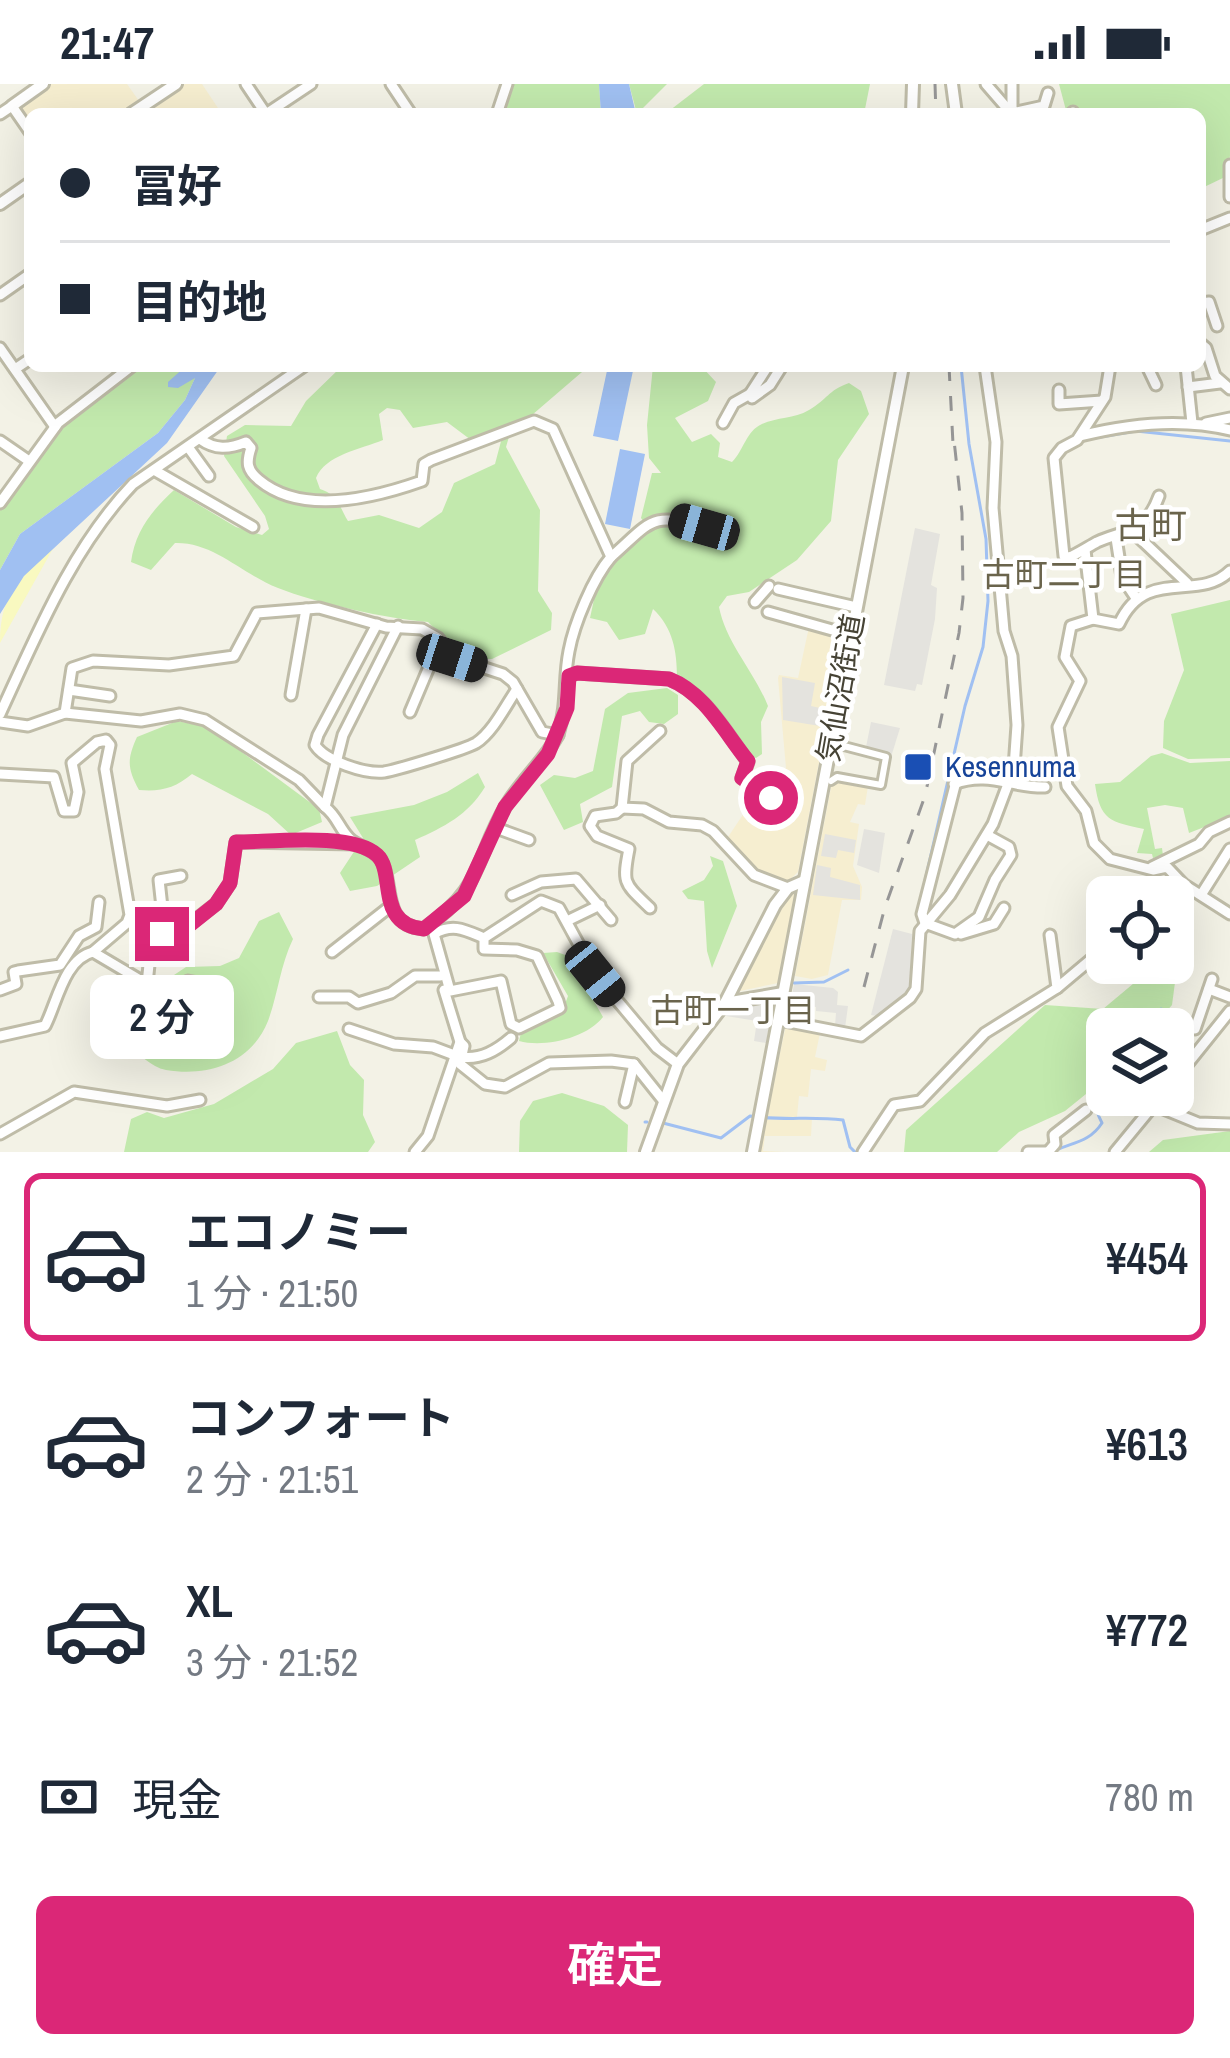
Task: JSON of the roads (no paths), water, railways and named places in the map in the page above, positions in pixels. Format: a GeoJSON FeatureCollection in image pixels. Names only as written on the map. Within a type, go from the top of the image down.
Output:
{"type":"FeatureCollection","features":[{"type":"Feature","properties":{"kind":"street"},"geometry":{"type":"LineString","coordinates":[[0,113],[43,84]]}},
{"type":"Feature","properties":{"kind":"street"},"geometry":{"type":"LineString","coordinates":[[140,108],[176,84]]}},
{"type":"Feature","properties":{"kind":"street"},"geometry":{"type":"LineString","coordinates":[[275,108],[311,84]]}},
{"type":"Feature","properties":{"kind":"street"},"geometry":{"type":"LineString","coordinates":[[986,84],[1008,108]]}},
{"type":"Feature","properties":{"kind":"street"},"geometry":{"type":"LineString","coordinates":[[1035,108],[1044,106],[1048,93]]}},
{"type":"Feature","properties":{"kind":"street"},"geometry":{"type":"LineString","coordinates":[[12,106],[24,123]]}},
{"type":"Feature","properties":{"kind":"street"},"geometry":{"type":"LineString","coordinates":[[1225,219],[1230,165]]}},
{"type":"Feature","properties":{"kind":"street"},"geometry":{"type":"LineString","coordinates":[[1206,302],[1217,326]]}},
{"type":"Feature","properties":{"kind":"street"},"geometry":{"type":"LineString","coordinates":[[1188,387],[1225,386],[1206,347]]}},
{"type":"Feature","properties":{"kind":"street"},"geometry":{"type":"LineString","coordinates":[[0,349],[56,427]]}},
{"type":"Feature","properties":{"kind":"street"},"geometry":{"type":"LineString","coordinates":[[15,369],[24,363]]}},
{"type":"Feature","properties":{"kind":"street"},"geometry":{"type":"LineString","coordinates":[[0,503],[56,427],[125,372]]}},
{"type":"Feature","properties":{"kind":"street"},"geometry":{"type":"LineString","coordinates":[[295,372],[154,470],[112,507],[64,579],[0,718],[28,726],[65,713],[141,721],[180,714],[205,720],[299,780],[356,844]]}},
{"type":"Feature","properties":{"kind":"street"},"geometry":{"type":"LineString","coordinates":[[723,424],[734,403],[750,394],[764,372]]}},
{"type":"Feature","properties":{"kind":"street"},"geometry":{"type":"LineString","coordinates":[[750,394],[752,398],[759,395],[777,372]]}},
{"type":"Feature","properties":{"kind":"street","name":"気仙沼街道"},"geometry":{"type":"LineString","coordinates":[[753,1152],[902,372]]}},
{"type":"Feature","properties":{"kind":"street"},"geometry":{"type":"LineString","coordinates":[[779,1020],[861,1036],[910,998],[916,989],[916,945],[925,923],[950,895],[987,835],[1009,780],[1017,725],[994,528],[996,442],[986,372]]}},
{"type":"Feature","properties":{"kind":"street"},"geometry":{"type":"LineString","coordinates":[[1080,436],[1102,401],[1109,372]]}},
{"type":"Feature","properties":{"kind":"street"},"geometry":{"type":"LineString","coordinates":[[1150,372],[1156,386]]}},
{"type":"Feature","properties":{"kind":"street"},"geometry":{"type":"LineString","coordinates":[[1187,372],[1196,423]]}},
{"type":"Feature","properties":{"kind":"street"},"geometry":{"type":"LineString","coordinates":[[1059,390],[1059,404],[1102,401]]}},
{"type":"Feature","properties":{"kind":"street"},"geometry":{"type":"LineString","coordinates":[[1159,496],[1153,512],[1131,530],[1064,556],[1053,466],[1062,448],[1080,436],[1124,425],[1230,418]]}},
{"type":"Feature","properties":{"kind":"street"},"geometry":{"type":"LineString","coordinates":[[200,439],[210,446],[232,448],[246,442],[251,448],[250,472],[271,490],[313,502],[422,482],[424,464],[430,460],[492,434],[534,421],[543,423],[553,429],[611,557]]}},
{"type":"Feature","properties":{"kind":"street"},"geometry":{"type":"LineString","coordinates":[[1196,423],[1230,430]]}},
{"type":"Feature","properties":{"kind":"street"},"geometry":{"type":"LineString","coordinates":[[0,441],[29,461]]}},
{"type":"Feature","properties":{"kind":"street"},"geometry":{"type":"LineString","coordinates":[[188,448],[209,476]]}},
{"type":"Feature","properties":{"kind":"street"},"geometry":{"type":"LineString","coordinates":[[154,470],[253,527]]}},
{"type":"Feature","properties":{"kind":"street"},"geometry":{"type":"LineString","coordinates":[[431,930],[464,896],[505,807],[558,735],[567,708],[569,651],[596,576],[629,538],[655,520],[669,517],[707,528],[718,521]]}},
{"type":"Feature","properties":{"kind":"street"},"geometry":{"type":"LineString","coordinates":[[1131,530],[1186,583]]}},
{"type":"Feature","properties":{"kind":"street"},"geometry":{"type":"LineString","coordinates":[[1116,538],[1122,577],[1136,598]]}},
{"type":"Feature","properties":{"kind":"street"},"geometry":{"type":"LineString","coordinates":[[1085,550],[1093,620]]}},
{"type":"Feature","properties":{"kind":"street"},"geometry":{"type":"LineString","coordinates":[[1176,876],[1168,867],[1126,866],[1094,843],[1086,811],[1067,786],[1058,727],[1080,680],[1065,658],[1071,626],[1093,620],[1119,624],[1136,598],[1186,583],[1220,580],[1230,571]]}},
{"type":"Feature","properties":{"kind":"street"},"geometry":{"type":"LineString","coordinates":[[755,602],[773,587],[856,608]]}},
{"type":"Feature","properties":{"kind":"street"},"geometry":{"type":"LineString","coordinates":[[65,713],[72,668],[93,661],[170,665],[234,656],[257,613],[319,608],[377,624],[422,629],[440,641],[452,658],[503,674],[518,689],[542,732],[558,735]]}},
{"type":"Feature","properties":{"kind":"street"},"geometry":{"type":"LineString","coordinates":[[291,695],[306,609]]}},
{"type":"Feature","properties":{"kind":"street"},"geometry":{"type":"LineString","coordinates":[[768,612],[850,635]]}},
{"type":"Feature","properties":{"kind":"street"},"geometry":{"type":"LineString","coordinates":[[377,624],[315,746],[319,753],[372,772],[388,772],[475,743],[518,689]]}},
{"type":"Feature","properties":{"kind":"street"},"geometry":{"type":"LineString","coordinates":[[325,807],[344,735],[398,626]]}},
{"type":"Feature","properties":{"kind":"street"},"geometry":{"type":"LineString","coordinates":[[410,712],[440,641]]}},
{"type":"Feature","properties":{"kind":"street"},"geometry":{"type":"LineString","coordinates":[[569,676],[669,679],[683,684],[723,723],[748,761],[742,778],[771,798]]}},
{"type":"Feature","properties":{"kind":"street"},"geometry":{"type":"LineString","coordinates":[[69,690],[110,696]]}},
{"type":"Feature","properties":{"kind":"street"},"geometry":{"type":"LineString","coordinates":[[650,908],[622,874],[629,849],[597,836],[590,826],[595,817],[616,814],[622,808],[627,761],[660,731]]}},
{"type":"Feature","properties":{"kind":"street"},"geometry":{"type":"LineString","coordinates":[[0,774],[54,777],[64,811],[74,811],[78,792],[72,763],[106,740],[110,745],[105,770],[130,915],[93,952],[84,954],[66,977],[45,1026],[0,1036]]}},
{"type":"Feature","properties":{"kind":"street"},"geometry":{"type":"LineString","coordinates":[[831,782],[837,777],[881,785],[886,757],[840,745]]}},
{"type":"Feature","properties":{"kind":"street"},"geometry":{"type":"LineString","coordinates":[[925,923],[922,914],[960,766]]}},
{"type":"Feature","properties":{"kind":"street"},"geometry":{"type":"LineString","coordinates":[[954,784],[980,778],[1045,787]]}},
{"type":"Feature","properties":{"kind":"street"},"geometry":{"type":"LineString","coordinates":[[622,808],[644,809],[669,822],[702,825],[754,875],[788,888]]}},
{"type":"Feature","properties":{"kind":"street"},"geometry":{"type":"LineString","coordinates":[[1148,869],[1199,844],[1209,832],[1230,822]]}},
{"type":"Feature","properties":{"kind":"street"},"geometry":{"type":"LineString","coordinates":[[496,828],[529,840]]}},
{"type":"Feature","properties":{"kind":"street"},"geometry":{"type":"LineString","coordinates":[[956,934],[979,917],[1011,855],[1009,847],[987,835]]}},
{"type":"Feature","properties":{"kind":"street"},"geometry":{"type":"LineString","coordinates":[[147,984],[150,956],[216,904],[230,883],[236,842],[356,844],[377,854],[384,864],[392,905],[413,928],[460,928],[484,938]]}},
{"type":"Feature","properties":{"kind":"street"},"geometry":{"type":"LineString","coordinates":[[1201,896],[1230,849]]}},
{"type":"Feature","properties":{"kind":"street"},"geometry":{"type":"LineString","coordinates":[[166,944],[159,880],[181,876]]}},
{"type":"Feature","properties":{"kind":"street"},"geometry":{"type":"LineString","coordinates":[[512,896],[542,882],[576,879],[611,920]]}},
{"type":"Feature","properties":{"kind":"street"},"geometry":{"type":"LineString","coordinates":[[646,1152],[678,1064],[725,1004],[788,888],[804,881]]}},
{"type":"Feature","properties":{"kind":"street"},"geometry":{"type":"LineString","coordinates":[[1194,891],[1229,911]]}},
{"type":"Feature","properties":{"kind":"street"},"geometry":{"type":"LineString","coordinates":[[484,938],[541,901],[559,908],[595,974],[657,1048],[678,1064]]}},
{"type":"Feature","properties":{"kind":"street"},"geometry":{"type":"LineString","coordinates":[[0,990],[16,984],[14,972],[60,965],[79,936],[96,927],[99,902]]}},
{"type":"Feature","properties":{"kind":"street"},"geometry":{"type":"LineString","coordinates":[[332,952],[392,905]]}},
{"type":"Feature","properties":{"kind":"street"},"geometry":{"type":"LineString","coordinates":[[569,920],[600,905]]}},
{"type":"Feature","properties":{"kind":"street"},"geometry":{"type":"LineString","coordinates":[[925,923],[956,934],[994,923],[1004,908]]}},
{"type":"Feature","properties":{"kind":"street"},"geometry":{"type":"LineString","coordinates":[[431,930],[450,991],[501,981],[514,1027],[560,1008],[537,956],[484,949],[484,938]]}},
{"type":"Feature","properties":{"kind":"street"},"geometry":{"type":"LineString","coordinates":[[1050,935],[1057,988]]}},
{"type":"Feature","properties":{"kind":"street"},"geometry":{"type":"LineString","coordinates":[[93,952],[166,998],[188,981],[198,983],[223,1010]]}},
{"type":"Feature","properties":{"kind":"street"},"geometry":{"type":"LineString","coordinates":[[415,1152],[428,1136],[464,1046],[440,976],[440,959]]}},
{"type":"Feature","properties":{"kind":"street"},"geometry":{"type":"LineString","coordinates":[[863,1152],[894,1105],[920,1101],[985,1033],[1057,988],[1086,964]]}},
{"type":"Feature","properties":{"kind":"street"},"geometry":{"type":"LineString","coordinates":[[320,997],[349,997],[358,1003],[391,993],[415,976],[440,976]]}},
{"type":"Feature","properties":{"kind":"street"},"geometry":{"type":"LineString","coordinates":[[1195,1029],[1211,984],[1230,997]]}},
{"type":"Feature","properties":{"kind":"street"},"geometry":{"type":"LineString","coordinates":[[725,1004],[783,993]]}},
{"type":"Feature","properties":{"kind":"street"},"geometry":{"type":"LineString","coordinates":[[1194,1056],[1230,1011]]}},
{"type":"Feature","properties":{"kind":"street"},"geometry":{"type":"LineString","coordinates":[[349,1029],[394,1044],[471,1058],[497,1050],[511,1038]]}},
{"type":"Feature","properties":{"kind":"street"},"geometry":{"type":"LineString","coordinates":[[459,1057],[460,1064],[485,1084],[505,1087],[549,1064],[610,1060],[634,1064],[662,1099]]}},
{"type":"Feature","properties":{"kind":"street"},"geometry":{"type":"LineString","coordinates":[[625,1102],[634,1064]]}},
{"type":"Feature","properties":{"kind":"street"},"geometry":{"type":"LineString","coordinates":[[0,1134],[74,1092],[166,1106],[200,1100]]}},
{"type":"Feature","properties":{"kind":"street"},"geometry":{"type":"LineString","coordinates":[[1028,1152],[1049,1152],[1054,1135],[1086,1110]]}},
{"type":"Feature","properties":{"kind":"street"},"geometry":{"type":"LineString","coordinates":[[1115,1152],[1145,1116]]}},
{"type":"Feature","properties":{"kind":"street"},"geometry":{"type":"LineString","coordinates":[[1175,1116],[1198,1123],[1230,1124]]}},
{"type":"Feature","properties":{"kind":"water"},"geometry":{"type":"Polygon","coordinates":[[[599,84],[629,84],[635,108],[601,108],[599,84]]]}},
{"type":"Feature","properties":{"kind":"water"},"geometry":{"type":"Polygon","coordinates":[[[179,372],[217,372],[167,443],[24,576],[0,614],[0,570],[20,534],[158,433],[185,400],[195,378],[178,388],[168,387],[179,372]]]}},
{"type":"Feature","properties":{"kind":"water"},"geometry":{"type":"Polygon","coordinates":[[[607,372],[633,372],[618,441],[593,436],[607,372]]]}},
{"type":"Feature","properties":{"kind":"water"},"geometry":{"type":"Polygon","coordinates":[[[620,449],[645,454],[630,529],[605,524],[620,449]]]}},
{"type":"Feature","properties":{"kind":"waterway"},"geometry":{"type":"LineString","coordinates":[[922,894],[983,647],[988,601],[986,539],[962,372]]}},
{"type":"Feature","properties":{"kind":"waterway"},"geometry":{"type":"LineString","coordinates":[[1089,439],[1136,431],[1230,441]]}},
{"type":"Feature","properties":{"kind":"waterway"},"geometry":{"type":"LineString","coordinates":[[794,983],[824,982],[848,970]]}},
{"type":"Feature","properties":{"kind":"waterway"},"geometry":{"type":"LineString","coordinates":[[663,1123],[721,1138],[750,1116],[843,1120],[855,1152]]}},
{"type":"Feature","properties":{"kind":"waterway"},"geometry":{"type":"LineString","coordinates":[[1052,1152],[1097,1130],[1102,1123],[1100,1116]]}},
{"type":"Feature","properties":{"kind":"railway"},"geometry":{"type":"LineString","coordinates":[[935,84],[936,108]]}},
{"type":"Feature","properties":{"kind":"railway"},"geometry":{"type":"LineString","coordinates":[[949,372],[953,444]]}},
{"type":"Feature","properties":{"kind":"railway"},"geometry":{"type":"LineString","coordinates":[[864,987],[885,907],[925,796],[959,633],[962,513],[953,431]]}},
{"type":"Feature","properties":{"kind":"place","name":"Kesennuma"},"geometry":{"type":"Point","coordinates":[918,767]}},
{"type":"Feature","properties":{"kind":"district","name":"古町"},"geometry":{"type":"Point","coordinates":[1151,525]}},
{"type":"Feature","properties":{"kind":"district","name":"古町二丁目"},"geometry":{"type":"Point","coordinates":[1064,574]}},
{"type":"Feature","properties":{"kind":"district","name":"古町一丁目"},"geometry":{"type":"Point","coordinates":[733,1010]}}]}
